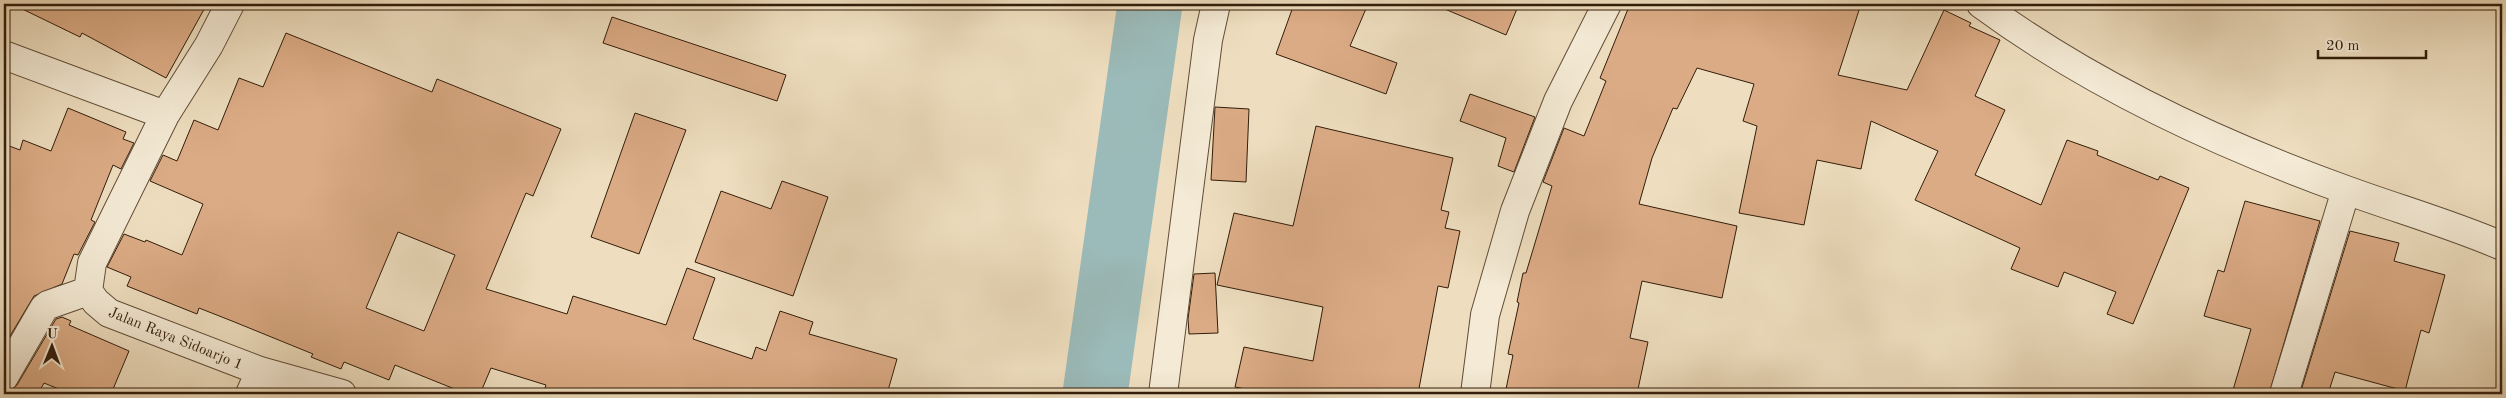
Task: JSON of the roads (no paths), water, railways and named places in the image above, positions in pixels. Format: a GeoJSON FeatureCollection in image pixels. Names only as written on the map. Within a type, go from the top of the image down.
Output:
{"type":"FeatureCollection","features":[{"type":"Feature","properties":{"kind":"street"},"geometry":{"type":"LineString","coordinates":[[4,377],[44,308],[88,291],[92,263],[165,115],[209,45],[230,4]]}},
{"type":"Feature","properties":{"kind":"street"},"geometry":{"type":"LineString","coordinates":[[1163,394],[1208,40],[1216,4]]}},
{"type":"Feature","properties":{"kind":"street"},"geometry":{"type":"LineString","coordinates":[[1475,394],[1485,315],[1515,211],[1558,101],[1607,4]]}},
{"type":"Feature","properties":{"kind":"street"},"geometry":{"type":"LineString","coordinates":[[1981,4],[2022,34],[2114,87],[2233,146],[2346,190],[2454,226],[2502,246]]}},
{"type":"Feature","properties":{"kind":"street"},"geometry":{"type":"LineString","coordinates":[[4,55],[165,115]]}},
{"type":"Feature","properties":{"kind":"street"},"geometry":{"type":"LineString","coordinates":[[2284,394],[2346,190]]}},
{"type":"Feature","properties":{"kind":"street","name":"Jalan Raya Sidoarjo 1"},"geometry":{"type":"LineString","coordinates":[[88,291],[96,302],[109,313],[255,383],[342,394]]}},
{"type":"Feature","properties":{"kind":"waterway"},"geometry":{"type":"LineString","coordinates":[[1095,394],[1150,4]]}}]}
